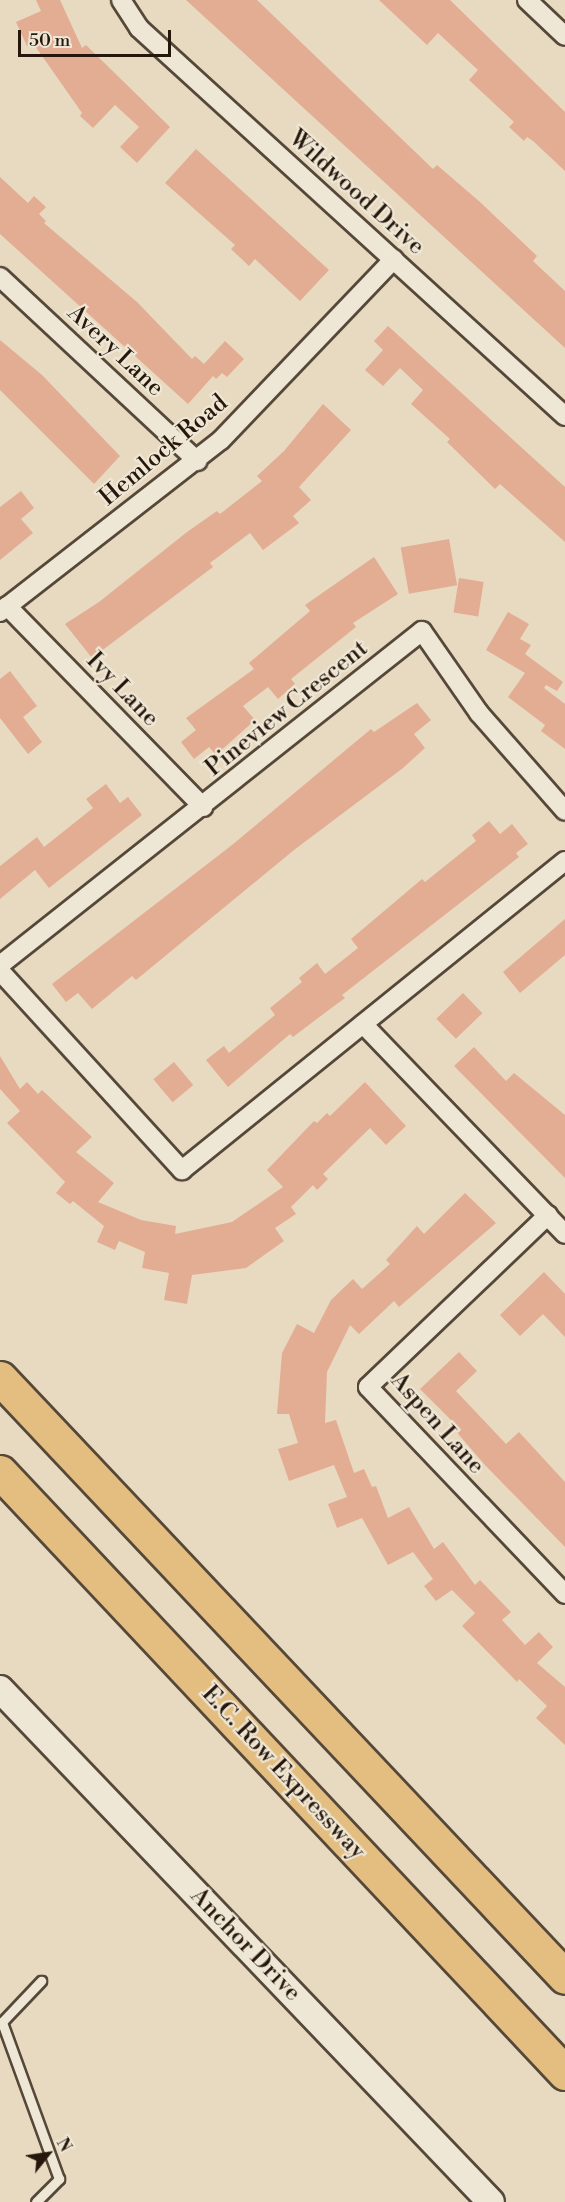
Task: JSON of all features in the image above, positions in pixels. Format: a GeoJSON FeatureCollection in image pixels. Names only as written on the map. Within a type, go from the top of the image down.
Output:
{"type":"FeatureCollection","features":[{"type":"Feature","properties":{"kind":"highway"},"geometry":{"type":"LineString","coordinates":[[0,1378],[565,1977]]}},
{"type":"Feature","properties":{"kind":"highway","name":"E.C. Row Expressway"},"geometry":{"type":"LineString","coordinates":[[0,1472],[565,2073]]}},
{"type":"Feature","properties":{"kind":"street","name":"Wildwood Drive"},"geometry":{"type":"LineString","coordinates":[[121,0],[139,28],[565,416]]}},
{"type":"Feature","properties":{"kind":"street"},"geometry":{"type":"LineString","coordinates":[[527,0],[565,36]]}},
{"type":"Feature","properties":{"kind":"street","name":"Hemlock Road"},"geometry":{"type":"LineString","coordinates":[[3,609],[197,461],[394,259]]}},
{"type":"Feature","properties":{"kind":"street","name":"Avery Lane"},"geometry":{"type":"LineString","coordinates":[[0,278],[197,461]]}},
{"type":"Feature","properties":{"kind":"street","name":"Ivy Lane"},"geometry":{"type":"LineString","coordinates":[[3,609],[203,807]]}},
{"type":"Feature","properties":{"kind":"street","name":"Pineview Crescent"},"geometry":{"type":"LineString","coordinates":[[0,966],[422,631],[479,713],[565,811]]}},
{"type":"Feature","properties":{"kind":"street"},"geometry":{"type":"LineString","coordinates":[[0,971],[182,1170],[565,861]]}},
{"type":"Feature","properties":{"kind":"street"},"geometry":{"type":"LineString","coordinates":[[363,1024],[565,1234]]}},
{"type":"Feature","properties":{"kind":"street","name":"Aspen Lane"},"geometry":{"type":"LineString","coordinates":[[548,1215],[368,1388],[565,1594]]}},
{"type":"Feature","properties":{"kind":"street","name":"Anchor Drive"},"geometry":{"type":"LineString","coordinates":[[0,1689],[490,2202]]}},
{"type":"Feature","properties":{"kind":"lane"},"geometry":{"type":"LineString","coordinates":[[36,2202],[59,2179],[1,2022],[41,1981]]}},
{"type":"Feature","properties":{"kind":"building"},"geometry":{"type":"Polygon","coordinates":[[[36,0],[60,0],[82,48],[86,45],[170,127],[137,163],[120,147],[139,127],[115,105],[93,128],[80,116],[82,113],[33,43],[27,46],[16,22],[41,11],[36,0]]]}},
{"type":"Feature","properties":{"kind":"building"},"geometry":{"type":"Polygon","coordinates":[[[186,0],[257,0],[433,169],[437,165],[480,202],[537,256],[533,261],[565,291],[565,348],[186,0]]]}},
{"type":"Feature","properties":{"kind":"building"},"geometry":{"type":"Polygon","coordinates":[[[379,0],[450,0],[565,112],[565,171],[533,141],[527,137],[524,141],[509,127],[514,122],[469,80],[478,70],[438,33],[427,45],[379,0]]]}},
{"type":"Feature","properties":{"kind":"building"},"geometry":{"type":"Polygon","coordinates":[[[196,149],[329,270],[300,301],[255,259],[249,266],[231,249],[235,245],[165,183],[196,149]]]}},
{"type":"Feature","properties":{"kind":"building"},"geometry":{"type":"Polygon","coordinates":[[[0,177],[28,203],[34,196],[46,207],[39,214],[46,221],[44,223],[137,302],[192,359],[195,356],[204,364],[225,341],[244,359],[227,377],[222,373],[216,379],[213,376],[188,404],[0,234],[0,177]]]}},
{"type":"Feature","properties":{"kind":"building"},"geometry":{"type":"Polygon","coordinates":[[[388,326],[565,487],[565,542],[500,484],[495,489],[447,442],[450,439],[411,404],[423,390],[400,368],[383,386],[365,370],[383,350],[374,341],[388,326]]]}},
{"type":"Feature","properties":{"kind":"building"},"geometry":{"type":"Polygon","coordinates":[[[0,340],[42,375],[120,456],[94,484],[0,390],[0,340]]]}},
{"type":"Feature","properties":{"kind":"building"},"geometry":{"type":"Polygon","coordinates":[[[323,404],[351,430],[299,487],[311,500],[293,516],[299,523],[263,550],[250,533],[210,563],[213,567],[92,658],[65,624],[99,602],[187,532],[217,511],[220,514],[262,481],[257,476],[284,451],[323,404]]]}},
{"type":"Feature","properties":{"kind":"building"},"geometry":{"type":"Polygon","coordinates":[[[21,491],[34,508],[21,519],[33,533],[0,560],[0,507],[21,491]]]}},
{"type":"Feature","properties":{"kind":"building"},"geometry":{"type":"Polygon","coordinates":[[[449,539],[457,585],[409,594],[401,548],[449,539]]]}},
{"type":"Feature","properties":{"kind":"building"},"geometry":{"type":"Polygon","coordinates":[[[374,557],[398,594],[353,623],[356,627],[291,679],[295,684],[278,699],[268,687],[243,706],[255,720],[216,755],[209,747],[194,759],[181,742],[196,730],[186,718],[254,669],[249,663],[310,611],[305,605],[374,557]]]}},
{"type":"Feature","properties":{"kind":"building"},"geometry":{"type":"Polygon","coordinates":[[[459,578],[484,582],[478,616],[454,613],[459,578]]]}},
{"type":"Feature","properties":{"kind":"building"},"geometry":{"type":"Polygon","coordinates":[[[508,612],[529,624],[520,639],[531,645],[525,654],[563,682],[557,691],[546,685],[544,688],[565,704],[565,749],[541,731],[545,725],[508,697],[525,673],[486,650],[508,612]]]}},
{"type":"Feature","properties":{"kind":"building"},"geometry":{"type":"Polygon","coordinates":[[[10,671],[37,706],[23,717],[42,742],[28,754],[0,718],[0,679],[10,671]]]}},
{"type":"Feature","properties":{"kind":"building"},"geometry":{"type":"Polygon","coordinates":[[[417,703],[431,720],[414,734],[425,748],[403,768],[294,850],[136,980],[132,976],[92,1009],[78,993],[66,1002],[52,984],[232,845],[371,729],[374,732],[417,703]]]}},
{"type":"Feature","properties":{"kind":"building"},"geometry":{"type":"Polygon","coordinates":[[[106,784],[120,803],[128,797],[142,815],[49,888],[35,870],[0,899],[0,866],[37,837],[44,847],[93,808],[86,799],[106,784]]]}},
{"type":"Feature","properties":{"kind":"building"},"geometry":{"type":"Polygon","coordinates":[[[489,821],[500,834],[512,824],[528,844],[516,853],[519,857],[342,995],[345,998],[293,1037],[290,1034],[228,1087],[206,1060],[224,1046],[229,1053],[275,1015],[270,1008],[302,982],[299,978],[317,963],[325,974],[358,948],[351,939],[422,879],[425,882],[476,841],[472,835],[489,821]]]}},
{"type":"Feature","properties":{"kind":"building"},"geometry":{"type":"Polygon","coordinates":[[[565,919],[565,955],[520,993],[503,972],[565,919]]]}},
{"type":"Feature","properties":{"kind":"building"},"geometry":{"type":"Polygon","coordinates":[[[463,993],[482,1013],[456,1039],[436,1019],[463,993]]]}},
{"type":"Feature","properties":{"kind":"building"},"geometry":{"type":"Polygon","coordinates":[[[474,1047],[506,1081],[514,1073],[565,1115],[565,1178],[454,1066],[474,1047]]]}},
{"type":"Feature","properties":{"kind":"building"},"geometry":{"type":"Polygon","coordinates":[[[0,1056],[20,1089],[27,1082],[38,1094],[42,1090],[92,1137],[76,1152],[114,1183],[98,1202],[141,1220],[176,1226],[175,1234],[232,1222],[283,1187],[267,1170],[314,1121],[317,1123],[327,1113],[330,1116],[365,1082],[406,1126],[386,1145],[370,1128],[323,1174],[328,1179],[317,1190],[313,1185],[291,1207],[296,1214],[275,1228],[284,1241],[246,1268],[192,1275],[187,1304],[164,1300],[169,1273],[142,1268],[145,1252],[119,1241],[115,1250],[97,1242],[104,1226],[73,1201],[70,1204],[56,1193],[65,1182],[7,1123],[20,1111],[0,1089],[0,1056]]]}},
{"type":"Feature","properties":{"kind":"building"},"geometry":{"type":"Polygon","coordinates":[[[174,1062],[193,1085],[173,1102],[153,1079],[174,1062]]]}},
{"type":"Feature","properties":{"kind":"building"},"geometry":{"type":"Polygon","coordinates":[[[465,1193],[496,1223],[399,1307],[394,1301],[359,1334],[350,1325],[327,1372],[325,1423],[336,1420],[354,1473],[364,1469],[372,1487],[376,1486],[388,1518],[409,1507],[434,1549],[443,1542],[475,1585],[480,1580],[511,1612],[502,1620],[525,1645],[539,1632],[553,1647],[537,1663],[565,1687],[565,1745],[536,1718],[547,1706],[519,1679],[517,1682],[462,1626],[475,1613],[452,1590],[436,1601],[424,1586],[433,1579],[413,1552],[388,1565],[362,1518],[337,1528],[328,1504],[347,1497],[334,1465],[289,1481],[278,1449],[298,1443],[289,1414],[277,1414],[282,1353],[297,1324],[314,1333],[331,1300],[353,1279],[362,1289],[390,1264],[386,1260],[417,1226],[424,1234],[465,1193]]]}},
{"type":"Feature","properties":{"kind":"building"},"geometry":{"type":"Polygon","coordinates":[[[544,1272],[565,1294],[565,1337],[543,1314],[520,1336],[500,1315],[544,1272]]]}},
{"type":"Feature","properties":{"kind":"building"},"geometry":{"type":"Polygon","coordinates":[[[459,1352],[477,1371],[456,1391],[506,1444],[519,1432],[565,1482],[565,1547],[484,1464],[454,1429],[457,1426],[420,1389],[459,1352]]]}}]}
